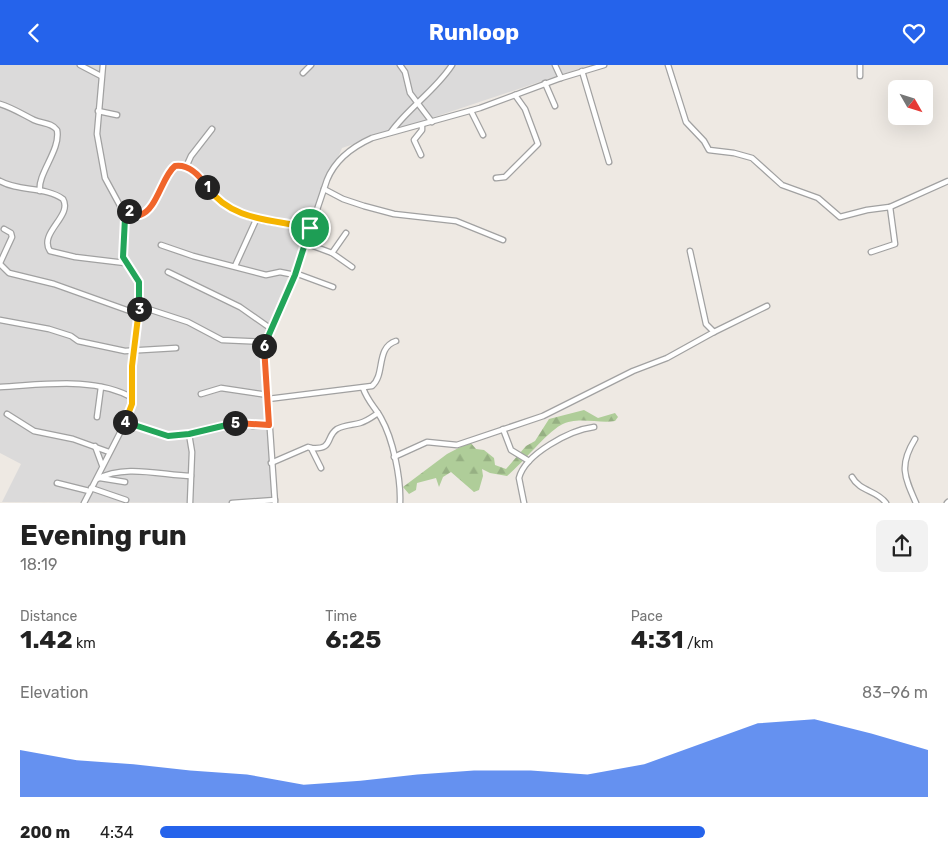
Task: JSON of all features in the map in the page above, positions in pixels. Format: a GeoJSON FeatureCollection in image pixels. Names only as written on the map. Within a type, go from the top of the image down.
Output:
{"type":"FeatureCollection","features":[{"type":"Feature","properties":{"kind":"street"},"geometry":{"type":"LineString","coordinates":[[80,65],[101,76]]}},
{"type":"Feature","properties":{"kind":"street"},"geometry":{"type":"LineString","coordinates":[[84,503],[125,423],[133,398],[133,351],[139,306],[139,282],[134,272],[125,263],[123,251],[125,218],[122,208],[108,185],[103,171],[96,126],[103,65]]}},
{"type":"Feature","properties":{"kind":"street"},"geometry":{"type":"LineString","coordinates":[[303,73],[311,65]]}},
{"type":"Feature","properties":{"kind":"street"},"geometry":{"type":"LineString","coordinates":[[400,65],[405,72],[410,93],[432,122]]}},
{"type":"Feature","properties":{"kind":"street"},"geometry":{"type":"LineString","coordinates":[[391,132],[416,103],[433,89],[452,65]]}},
{"type":"Feature","properties":{"kind":"street"},"geometry":{"type":"LineString","coordinates":[[555,65],[561,78]]}},
{"type":"Feature","properties":{"kind":"street"},"geometry":{"type":"LineString","coordinates":[[232,503],[275,501],[264,342],[295,274],[330,173],[338,161],[359,144],[391,132],[471,111],[545,83],[604,65]]}},
{"type":"Feature","properties":{"kind":"street"},"geometry":{"type":"LineString","coordinates":[[668,65],[686,122],[704,141],[710,151],[734,153],[752,158],[782,185],[818,198],[840,217],[867,210],[890,207],[948,181]]}},
{"type":"Feature","properties":{"kind":"street"},"geometry":{"type":"LineString","coordinates":[[860,65],[860,76]]}},
{"type":"Feature","properties":{"kind":"street"},"geometry":{"type":"LineString","coordinates":[[582,71],[609,162]]}},
{"type":"Feature","properties":{"kind":"street"},"geometry":{"type":"LineString","coordinates":[[545,83],[555,106]]}},
{"type":"Feature","properties":{"kind":"street"},"geometry":{"type":"LineString","coordinates":[[496,178],[505,177],[538,144],[525,109],[515,95]]}},
{"type":"Feature","properties":{"kind":"street"},"geometry":{"type":"LineString","coordinates":[[0,104],[19,111],[35,121],[52,125],[57,130],[56,145],[40,184],[40,191]]}},
{"type":"Feature","properties":{"kind":"street"},"geometry":{"type":"LineString","coordinates":[[98,111],[117,115]]}},
{"type":"Feature","properties":{"kind":"street"},"geometry":{"type":"LineString","coordinates":[[471,111],[483,135]]}},
{"type":"Feature","properties":{"kind":"street"},"geometry":{"type":"LineString","coordinates":[[421,155],[414,140],[422,131],[422,125]]}},
{"type":"Feature","properties":{"kind":"street"},"geometry":{"type":"LineString","coordinates":[[186,167],[191,156],[212,129]]}},
{"type":"Feature","properties":{"kind":"street"},"geometry":{"type":"LineString","coordinates":[[122,208],[142,215],[157,196],[169,171],[175,166],[186,167],[199,176],[217,198],[240,213],[256,219],[310,228]]}},
{"type":"Feature","properties":{"kind":"street"},"geometry":{"type":"LineString","coordinates":[[0,181],[13,187],[58,196],[65,203],[64,211],[50,236],[48,247],[50,251],[75,257],[125,263]]}},
{"type":"Feature","properties":{"kind":"street"},"geometry":{"type":"LineString","coordinates":[[324,189],[364,207],[394,214],[456,221],[503,240]]}},
{"type":"Feature","properties":{"kind":"street"},"geometry":{"type":"LineString","coordinates":[[871,252],[895,244],[890,207]]}},
{"type":"Feature","properties":{"kind":"street"},"geometry":{"type":"LineString","coordinates":[[235,266],[256,219]]}},
{"type":"Feature","properties":{"kind":"street"},"geometry":{"type":"LineString","coordinates":[[4,229],[11,233],[12,237],[0,264],[9,273],[54,284],[138,314]]}},
{"type":"Feature","properties":{"kind":"street"},"geometry":{"type":"LineString","coordinates":[[332,253],[346,233]]}},
{"type":"Feature","properties":{"kind":"street"},"geometry":{"type":"LineString","coordinates":[[305,243],[332,253],[352,267]]}},
{"type":"Feature","properties":{"kind":"street"},"geometry":{"type":"LineString","coordinates":[[161,245],[193,256],[266,275],[280,272],[295,274],[333,287]]}},
{"type":"Feature","properties":{"kind":"street"},"geometry":{"type":"LineString","coordinates":[[690,251],[706,324],[714,331]]}},
{"type":"Feature","properties":{"kind":"street"},"geometry":{"type":"LineString","coordinates":[[168,272],[240,307],[270,328]]}},
{"type":"Feature","properties":{"kind":"street"},"geometry":{"type":"LineString","coordinates":[[139,306],[188,322],[222,340],[264,342]]}},
{"type":"Feature","properties":{"kind":"street"},"geometry":{"type":"LineString","coordinates":[[394,457],[427,442],[458,445],[543,416],[633,371],[667,358],[714,331],[767,306]]}},
{"type":"Feature","properties":{"kind":"street"},"geometry":{"type":"LineString","coordinates":[[128,311],[137,321]]}},
{"type":"Feature","properties":{"kind":"street"},"geometry":{"type":"LineString","coordinates":[[0,320],[49,329],[72,336],[78,341],[133,351],[176,348]]}},
{"type":"Feature","properties":{"kind":"street"},"geometry":{"type":"LineString","coordinates":[[201,394],[221,388],[268,397],[363,388],[376,383],[384,350],[390,343],[396,341]]}},
{"type":"Feature","properties":{"kind":"street"},"geometry":{"type":"LineString","coordinates":[[0,387],[52,384],[102,387],[133,398]]}},
{"type":"Feature","properties":{"kind":"street"},"geometry":{"type":"LineString","coordinates":[[98,417],[102,387]]}},
{"type":"Feature","properties":{"kind":"street"},"geometry":{"type":"LineString","coordinates":[[363,388],[368,402],[378,413],[394,457],[400,503]]}},
{"type":"Feature","properties":{"kind":"street"},"geometry":{"type":"LineString","coordinates":[[271,463],[302,449],[320,449],[326,446],[337,429],[361,423],[378,413]]}},
{"type":"Feature","properties":{"kind":"street"},"geometry":{"type":"LineString","coordinates":[[7,414],[34,431],[52,433],[109,452]]}},
{"type":"Feature","properties":{"kind":"street"},"geometry":{"type":"LineString","coordinates":[[125,423],[168,436],[189,434],[237,423],[254,426],[269,425]]}},
{"type":"Feature","properties":{"kind":"street"},"geometry":{"type":"LineString","coordinates":[[524,503],[519,478],[535,453],[565,436],[594,427]]}},
{"type":"Feature","properties":{"kind":"street"},"geometry":{"type":"LineString","coordinates":[[503,429],[511,450],[529,461]]}},
{"type":"Feature","properties":{"kind":"street"},"geometry":{"type":"LineString","coordinates":[[189,434],[192,452],[190,503]]}},
{"type":"Feature","properties":{"kind":"street"},"geometry":{"type":"LineString","coordinates":[[915,439],[908,451],[904,467],[916,503]]}},
{"type":"Feature","properties":{"kind":"street"},"geometry":{"type":"LineString","coordinates":[[95,446],[102,467]]}},
{"type":"Feature","properties":{"kind":"street"},"geometry":{"type":"LineString","coordinates":[[312,448],[321,468]]}},
{"type":"Feature","properties":{"kind":"street"},"geometry":{"type":"LineString","coordinates":[[97,478],[109,474],[136,471],[191,476]]}},
{"type":"Feature","properties":{"kind":"street"},"geometry":{"type":"LineString","coordinates":[[852,477],[859,486],[880,495],[886,503]]}},
{"type":"Feature","properties":{"kind":"street"},"geometry":{"type":"LineString","coordinates":[[97,478],[125,483]]}},
{"type":"Feature","properties":{"kind":"street"},"geometry":{"type":"LineString","coordinates":[[57,483],[90,489],[126,500]]}},
{"type":"Feature","properties":{"kind":"shaded area"},"geometry":{"type":"Polygon","coordinates":[[[0,65],[590,65],[342,148],[261,342],[273,503],[2,502],[21,464],[0,453],[0,65]]]}},
{"type":"Feature","properties":{"kind":"green space"},"geometry":{"type":"Polygon","coordinates":[[[584,410],[598,418],[615,413],[618,417],[615,421],[609,422],[574,421],[561,425],[548,435],[507,476],[490,473],[482,469],[483,476],[479,490],[474,492],[451,472],[443,477],[439,487],[436,478],[417,483],[416,490],[409,494],[403,487],[447,454],[470,442],[476,449],[484,450],[494,458],[495,465],[506,469],[526,446],[535,441],[549,419],[584,410]]]}},
{"type":"Feature","properties":{"kind":"route"},"geometry":{"type":"LineString","coordinates":[[178,165],[193,171],[213,194],[250,218],[281,221],[310,228],[295,275],[264,342],[269,425],[254,426],[237,423],[204,429],[189,434],[168,436],[125,423],[133,398],[132,366],[139,306],[139,282],[134,272],[125,263],[123,257],[125,218],[122,208],[140,215],[146,213],[169,171],[178,165]]}}]}
